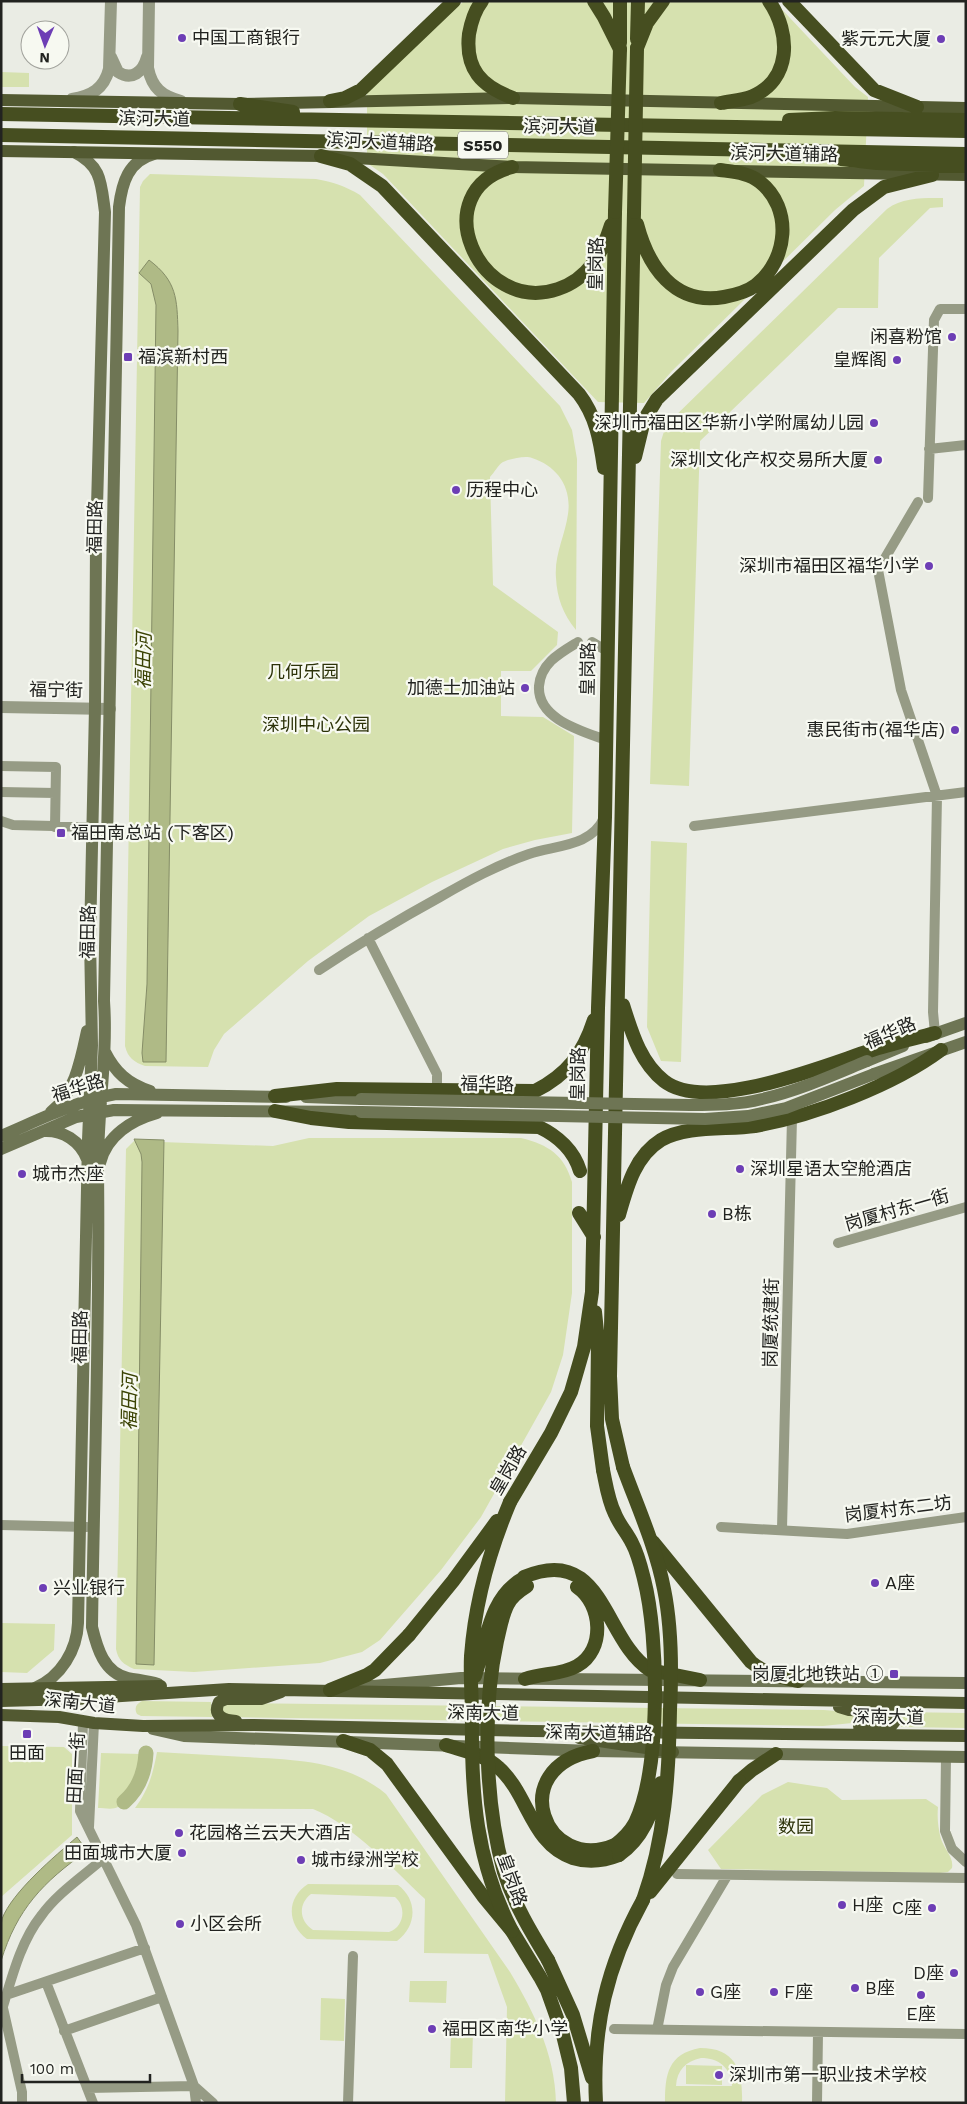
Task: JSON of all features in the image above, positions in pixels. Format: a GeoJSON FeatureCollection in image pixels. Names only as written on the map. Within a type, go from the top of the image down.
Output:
{"type":"FeatureCollection","features":[{"type":"Feature","properties":{"kind":"highway"},"geometry":{"type":"LineString","coordinates":[[330,101],[344,98],[361,90],[454,1]]}},
{"type":"Feature","properties":{"kind":"highway"},"geometry":{"type":"LineString","coordinates":[[482,1],[473,17],[470,30],[469,57],[474,70],[482,81],[500,93],[512,98]]}},
{"type":"Feature","properties":{"kind":"highway"},"geometry":{"type":"LineString","coordinates":[[594,1],[620,49]]}},
{"type":"Feature","properties":{"kind":"highway","name":"皇岗路"},"geometry":{"type":"LineString","coordinates":[[574,2103],[571,2068],[563,2035],[547,1990],[512,1930],[492,1886],[478,1836],[473,1776],[471,1658],[480,1593],[491,1550],[510,1502],[551,1433],[572,1392],[584,1347],[592,1292],[598,1008],[605,817],[620,1]]}},
{"type":"Feature","properties":{"kind":"highway","name":"皇岗路"},"geometry":{"type":"LineString","coordinates":[[596,2097],[601,2016],[607,1981],[622,1941],[644,1900],[654,1869],[671,1756],[669,1626],[665,1591],[652,1542],[623,1467],[614,1431],[610,1395],[619,994],[626,515],[638,1]]}},
{"type":"Feature","properties":{"kind":"highway"},"geometry":{"type":"LineString","coordinates":[[637,48],[647,23],[662,1]]}},
{"type":"Feature","properties":{"kind":"highway"},"geometry":{"type":"LineString","coordinates":[[721,103],[757,94],[770,85],[780,72],[784,57],[785,40],[781,22],[769,1]]}},
{"type":"Feature","properties":{"kind":"highway"},"geometry":{"type":"LineString","coordinates":[[789,1],[874,90],[917,106]]}},
{"type":"Feature","properties":{"kind":"highway"},"geometry":{"type":"LineString","coordinates":[[240,104],[346,120]]}},
{"type":"Feature","properties":{"kind":"highway","name":"滨河大道"},"geometry":{"type":"LineString","coordinates":[[1,114],[966,131]]}},
{"type":"Feature","properties":{"kind":"highway"},"geometry":{"type":"LineString","coordinates":[[734,127],[818,118],[966,120]]}},
{"type":"Feature","properties":{"kind":"highway","name":"滨河大道"},"geometry":{"type":"LineString","coordinates":[[1,135],[966,154]]}},
{"type":"Feature","properties":{"kind":"highway"},"geometry":{"type":"LineString","coordinates":[[758,150],[877,163],[966,166]]}},
{"type":"Feature","properties":{"kind":"highway"},"geometry":{"type":"LineString","coordinates":[[321,156],[350,164],[382,186],[578,394],[592,413],[597,426],[610,499]]}},
{"type":"Feature","properties":{"kind":"highway"},"geometry":{"type":"LineString","coordinates":[[512,167],[489,175],[480,184],[472,194],[466,221],[468,234],[478,260],[496,280],[509,288],[537,293],[552,291],[576,281],[593,265],[601,252],[616,212]]}},
{"type":"Feature","properties":{"kind":"highway"},"geometry":{"type":"LineString","coordinates":[[634,212],[645,249],[658,272],[668,283],[692,296],[705,298],[719,298],[744,292],[762,279],[776,260],[782,238],[782,216],[774,197],[759,181],[737,172],[720,170]]}},
{"type":"Feature","properties":{"kind":"highway"},"geometry":{"type":"LineString","coordinates":[[626,515],[640,433],[644,420],[657,399],[863,201],[884,187],[932,175]]}},
{"type":"Feature","properties":{"kind":"highway"},"geometry":{"type":"LineString","coordinates":[[619,994],[632,1034],[643,1056],[654,1071],[665,1082],[677,1088],[697,1092],[740,1089],[773,1083],[879,1048],[935,1033]]}},
{"type":"Feature","properties":{"kind":"highway"},"geometry":{"type":"LineString","coordinates":[[275,1096],[337,1089],[535,1091],[563,1074],[572,1064],[591,1029],[598,1008]]}},
{"type":"Feature","properties":{"kind":"highway"},"geometry":{"type":"LineString","coordinates":[[614,1232],[630,1182],[646,1153],[663,1139],[673,1135],[752,1126],[792,1118],[901,1076],[941,1050]]}},
{"type":"Feature","properties":{"kind":"highway"},"geometry":{"type":"LineString","coordinates":[[517,1126],[527,1122],[532,1111],[529,1100],[521,1092]]}},
{"type":"Feature","properties":{"kind":"highway"},"geometry":{"type":"LineString","coordinates":[[697,1092],[686,1096],[679,1112],[687,1127],[698,1131]]}},
{"type":"Feature","properties":{"kind":"highway"},"geometry":{"type":"LineString","coordinates":[[275,1111],[311,1118],[349,1122],[540,1127],[548,1131],[572,1153],[580,1171]]}},
{"type":"Feature","properties":{"kind":"highway"},"geometry":{"type":"LineString","coordinates":[[579,1213],[594,1238]]}},
{"type":"Feature","properties":{"kind":"highway"},"geometry":{"type":"LineString","coordinates":[[446,1745],[483,1757],[498,1767],[510,1780],[538,1830],[550,1845],[576,1859],[601,1861],[617,1850],[634,1825],[645,1797],[653,1730],[654,1650],[651,1611],[634,1545],[615,1515],[603,1470],[597,1426],[598,1341],[592,1292]]}},
{"type":"Feature","properties":{"kind":"highway"},"geometry":{"type":"LineString","coordinates":[[330,1690],[375,1670],[410,1635],[453,1581],[510,1502]]}},
{"type":"Feature","properties":{"kind":"highway"},"geometry":{"type":"LineString","coordinates":[[652,1542],[702,1605],[758,1668],[776,1676],[798,1681]]}},
{"type":"Feature","properties":{"kind":"highway"},"geometry":{"type":"LineString","coordinates":[[472,1686],[496,1606],[507,1589],[550,1570],[558,1570],[575,1576],[595,1592],[628,1648],[644,1666],[650,1670],[700,1680]]}},
{"type":"Feature","properties":{"kind":"highway"},"geometry":{"type":"LineString","coordinates":[[526,1679],[538,1674],[560,1672],[579,1665],[590,1652],[598,1633],[596,1618],[592,1605],[581,1589],[574,1584],[555,1579],[526,1582],[508,1603],[494,1657],[489,1715],[490,1786],[497,1841],[505,1874],[524,1918],[548,1960],[573,2015],[596,2097]]}},
{"type":"Feature","properties":{"kind":"highway"},"geometry":{"type":"LineString","coordinates":[[343,1741],[375,1753],[392,1771],[483,1896],[512,1930]]}},
{"type":"Feature","properties":{"kind":"highway"},"geometry":{"type":"LineString","coordinates":[[592,1751],[566,1759],[548,1776],[543,1792],[545,1818],[552,1831],[572,1847],[581,1850],[617,1850],[632,1845],[650,1815],[671,1756]]}},
{"type":"Feature","properties":{"kind":"highway"},"geometry":{"type":"LineString","coordinates":[[644,1900],[739,1781],[776,1754]]}},
{"type":"Feature","properties":{"kind":"main road"},"geometry":{"type":"LineString","coordinates":[[1,100],[240,104],[512,98],[966,108]]}},
{"type":"Feature","properties":{"kind":"main road","name":"滨河大道辅路"},"geometry":{"type":"LineString","coordinates":[[1,151],[321,156],[512,167],[966,175]]}},
{"type":"Feature","properties":{"kind":"main road","name":"福田路"},"geometry":{"type":"LineString","coordinates":[[74,152],[84,157],[97,170],[105,212],[96,544],[90,1019],[95,1098]]}},
{"type":"Feature","properties":{"kind":"main road","name":"福田路"},"geometry":{"type":"LineString","coordinates":[[35,1688],[51,1679],[71,1653],[78,1623],[88,1162],[95,1098],[104,1049],[119,207],[123,185],[129,170],[142,158],[159,152]]}},
{"type":"Feature","properties":{"kind":"main road"},"geometry":{"type":"LineString","coordinates":[[44,1117],[57,1107],[73,1082],[80,1063],[90,1019]]}},
{"type":"Feature","properties":{"kind":"main road","name":"福华路"},"geometry":{"type":"LineString","coordinates":[[1,1149],[94,1113],[121,1110],[275,1111],[361,1105],[732,1104],[763,1099],[794,1090],[935,1033],[966,1023]]}},
{"type":"Feature","properties":{"kind":"main road","name":"福华路"},"geometry":{"type":"LineString","coordinates":[[1,1136],[95,1098],[123,1094],[275,1096],[361,1105],[695,1119],[730,1118],[786,1108],[874,1074],[966,1042]]}},
{"type":"Feature","properties":{"kind":"main road"},"geometry":{"type":"LineString","coordinates":[[104,1049],[112,1066],[120,1075],[130,1083],[159,1094]]}},
{"type":"Feature","properties":{"kind":"main road"},"geometry":{"type":"LineString","coordinates":[[98,1172],[102,1156],[114,1137],[136,1121],[168,1110]]}},
{"type":"Feature","properties":{"kind":"main road","name":"福田路"},"geometry":{"type":"LineString","coordinates":[[94,1113],[98,1172],[98,1266],[92,1627],[103,1659],[108,1667],[118,1675],[166,1686]]}},
{"type":"Feature","properties":{"kind":"main road"},"geometry":{"type":"LineString","coordinates":[[41,1132],[55,1132],[70,1138],[82,1150],[88,1162]]}},
{"type":"Feature","properties":{"kind":"main road"},"geometry":{"type":"LineString","coordinates":[[330,1690],[461,1678],[966,1683]]}},
{"type":"Feature","properties":{"kind":"main road"},"geometry":{"type":"LineString","coordinates":[[1,1689],[166,1686],[191,1691]]}},
{"type":"Feature","properties":{"kind":"main road","name":"深南大道"},"geometry":{"type":"LineString","coordinates":[[1,1701],[93,1698],[229,1689],[966,1703]]}},
{"type":"Feature","properties":{"kind":"main road"},"geometry":{"type":"LineString","coordinates":[[254,1725],[220,1717],[216,1707],[219,1702],[226,1699],[262,1700],[288,1690]]}},
{"type":"Feature","properties":{"kind":"main road"},"geometry":{"type":"LineString","coordinates":[[815,1701],[849,1710],[892,1712],[896,1716],[896,1720],[892,1725],[848,1727],[815,1733]]}},
{"type":"Feature","properties":{"kind":"main road","name":"深南大道"},"geometry":{"type":"LineString","coordinates":[[1,1714],[59,1717],[88,1722],[143,1726],[254,1725],[532,1731],[966,1736]]}},
{"type":"Feature","properties":{"kind":"main road","name":"深南大道辅路"},"geometry":{"type":"LineString","coordinates":[[143,1726],[184,1736],[446,1745],[671,1756],[776,1754],[966,1757]]}},
{"type":"Feature","properties":{"kind":"main road"},"geometry":{"type":"LineString","coordinates":[[532,1731],[671,1756]]}},
{"type":"Feature","properties":{"kind":"street"},"geometry":{"type":"LineString","coordinates":[[59,101],[87,95],[103,85],[109,69],[111,1]]}},
{"type":"Feature","properties":{"kind":"street"},"geometry":{"type":"LineString","coordinates":[[149,1],[148,53],[150,77],[158,91],[171,99],[186,102]]}},
{"type":"Feature","properties":{"kind":"street"},"geometry":{"type":"LineString","coordinates":[[110,52],[114,68],[127,76],[133,76],[142,70],[148,53]]}},
{"type":"Feature","properties":{"kind":"street"},"geometry":{"type":"LineString","coordinates":[[935,1033],[933,1012],[937,796],[901,690],[878,570],[923,500],[930,449],[934,320],[940,309],[966,309]]}},
{"type":"Feature","properties":{"kind":"street"},"geometry":{"type":"LineString","coordinates":[[930,449],[966,445]]}},
{"type":"Feature","properties":{"kind":"street"},"geometry":{"type":"LineString","coordinates":[[578,642],[555,657],[544,668],[540,674],[540,699],[543,705],[568,725],[606,740]]}},
{"type":"Feature","properties":{"kind":"street","name":"福宁街"},"geometry":{"type":"LineString","coordinates":[[1,707],[110,709]]}},
{"type":"Feature","properties":{"kind":"street"},"geometry":{"type":"LineString","coordinates":[[1,766],[56,767],[54,827]]}},
{"type":"Feature","properties":{"kind":"street"},"geometry":{"type":"LineString","coordinates":[[1,792],[55,793]]}},
{"type":"Feature","properties":{"kind":"street"},"geometry":{"type":"LineString","coordinates":[[694,826],[966,792]]}},
{"type":"Feature","properties":{"kind":"street"},"geometry":{"type":"LineString","coordinates":[[319,970],[368,938],[471,880],[514,860],[587,838],[598,829],[605,817]]}},
{"type":"Feature","properties":{"kind":"street"},"geometry":{"type":"LineString","coordinates":[[1,821],[14,825],[93,827]]}},
{"type":"Feature","properties":{"kind":"street"},"geometry":{"type":"LineString","coordinates":[[368,938],[437,1074],[437,1090]]}},
{"type":"Feature","properties":{"kind":"street","name":"岗厦统建街"},"geometry":{"type":"LineString","coordinates":[[782,1529],[792,1118]]}},
{"type":"Feature","properties":{"kind":"street","name":"岗厦村东一街"},"geometry":{"type":"LineString","coordinates":[[838,1243],[966,1207]]}},
{"type":"Feature","properties":{"kind":"street","name":"岗厦村东二坊"},"geometry":{"type":"LineString","coordinates":[[722,1527],[847,1534],[966,1517]]}},
{"type":"Feature","properties":{"kind":"street"},"geometry":{"type":"LineString","coordinates":[[1,1525],[93,1527]]}},
{"type":"Feature","properties":{"kind":"street","name":"田面一街"},"geometry":{"type":"LineString","coordinates":[[88,1722],[85,1813],[88,1828],[100,1850]]}},
{"type":"Feature","properties":{"kind":"street"},"geometry":{"type":"LineString","coordinates":[[946,1757],[945,1831],[952,1849],[966,1862]]}},
{"type":"Feature","properties":{"kind":"street"},"geometry":{"type":"LineString","coordinates":[[100,1850],[136,1925],[194,2086],[196,2103]]}},
{"type":"Feature","properties":{"kind":"street"},"geometry":{"type":"LineString","coordinates":[[22,2103],[22,2092],[2,2010],[6,1995],[30,1933],[41,1915],[98,1863],[100,1850]]}},
{"type":"Feature","properties":{"kind":"street"},"geometry":{"type":"LineString","coordinates":[[677,1874],[966,1878]]}},
{"type":"Feature","properties":{"kind":"street"},"geometry":{"type":"LineString","coordinates":[[657,2030],[665,1992],[673,1967],[728,1876]]}},
{"type":"Feature","properties":{"kind":"street"},"geometry":{"type":"LineString","coordinates":[[6,1995],[144,1948]]}},
{"type":"Feature","properties":{"kind":"street"},"geometry":{"type":"LineString","coordinates":[[348,2103],[353,1956]]}},
{"type":"Feature","properties":{"kind":"street"},"geometry":{"type":"LineString","coordinates":[[46,1982],[93,2103]]}},
{"type":"Feature","properties":{"kind":"street"},"geometry":{"type":"LineString","coordinates":[[64,2031],[162,1997]]}},
{"type":"Feature","properties":{"kind":"street"},"geometry":{"type":"LineString","coordinates":[[614,2029],[966,2034]]}},
{"type":"Feature","properties":{"kind":"street"},"geometry":{"type":"LineString","coordinates":[[817,2103],[818,2033]]}},
{"type":"Feature","properties":{"kind":"street"},"geometry":{"type":"LineString","coordinates":[[87,2088],[194,2086],[213,2103]]}},
{"type":"Feature","properties":{"kind":"street"},"geometry":{"type":"LineString","coordinates":[[203,2103],[213,2103]]}},
{"type":"Feature","properties":{"kind":"green space"},"geometry":{"type":"Polygon","coordinates":[[[464,1],[774,1],[855,87],[868,97],[864,186],[835,210],[672,371],[644,403],[598,402],[383,174],[367,163],[367,91],[464,1]]]}},
{"type":"Feature","properties":{"kind":"green space"},"geometry":{"type":"Polygon","coordinates":[[[1,72],[29,73],[29,87],[1,87],[1,72]]]}},
{"type":"Feature","properties":{"kind":"green space","name":"深圳中心公园"},"geometry":{"type":"Polygon","coordinates":[[[150,174],[316,179],[339,185],[360,195],[560,406],[572,430],[577,459],[576,630],[564,612],[559,599],[557,585],[558,553],[567,522],[569,504],[568,495],[561,479],[549,466],[526,457],[503,462],[490,477],[493,585],[558,632],[557,645],[531,671],[501,671],[501,716],[543,717],[574,736],[572,833],[535,840],[503,849],[432,882],[369,916],[308,961],[224,1034],[214,1050],[208,1067],[145,1066],[132,1059],[125,1046],[140,187],[150,174]]]}},
{"type":"Feature","properties":{"kind":"green space"},"geometry":{"type":"Polygon","coordinates":[[[943,198],[943,207],[930,208],[879,258],[878,308],[838,308],[700,441],[689,786],[650,784],[661,441],[666,425],[887,209],[907,200],[943,198]]]}},
{"type":"Feature","properties":{"kind":"green space"},"geometry":{"type":"Polygon","coordinates":[[[651,841],[687,843],[681,1062],[661,1061],[647,1027],[651,841]]]}},
{"type":"Feature","properties":{"kind":"green space"},"geometry":{"type":"Polygon","coordinates":[[[309,1138],[521,1138],[540,1144],[560,1158],[572,1182],[572,1293],[563,1355],[551,1392],[481,1517],[441,1570],[380,1640],[362,1652],[320,1663],[194,1672],[134,1669],[122,1661],[116,1649],[126,1149],[134,1141],[273,1146],[309,1138]]]}},
{"type":"Feature","properties":{"kind":"green space"},"geometry":{"type":"Polygon","coordinates":[[[1,1623],[55,1624],[54,1650],[27,1673],[1,1672],[1,1623]]]}},
{"type":"Feature","properties":{"kind":"green space"},"geometry":{"type":"Polygon","coordinates":[[[142,1701],[211,1702],[212,1717],[141,1716],[137,1714],[136,1708],[142,1701]]]}},
{"type":"Feature","properties":{"kind":"green space"},"geometry":{"type":"Polygon","coordinates":[[[229,1703],[824,1710],[887,1715],[891,1719],[823,1726],[228,1717],[222,1712],[223,1705],[229,1703]]]}},
{"type":"Feature","properties":{"kind":"green space"},"geometry":{"type":"Polygon","coordinates":[[[901,1712],[966,1713],[966,1728],[901,1727],[903,1720],[901,1712]]]}},
{"type":"Feature","properties":{"kind":"green space"},"geometry":{"type":"Polygon","coordinates":[[[1,1746],[64,1747],[72,1754],[72,1835],[1,1897],[1,1746]]]}},
{"type":"Feature","properties":{"kind":"green space"},"geometry":{"type":"Polygon","coordinates":[[[157,1752],[282,1759],[319,1764],[354,1774],[386,1794],[519,1987],[542,2034],[552,2068],[556,2103],[505,2103],[507,2007],[488,1954],[424,1953],[425,1899],[372,1849],[343,1825],[313,1809],[135,1808],[149,1782],[157,1752]]]}},
{"type":"Feature","properties":{"kind":"green space"},"geometry":{"type":"Polygon","coordinates":[[[101,1753],[141,1754],[131,1791],[123,1803],[116,1808],[98,1808],[101,1753]]]}},
{"type":"Feature","properties":{"kind":"green space","name":"数园"},"geometry":{"type":"Polygon","coordinates":[[[788,1782],[827,1788],[842,1800],[926,1799],[938,1807],[940,1835],[942,1843],[952,1860],[952,1868],[948,1872],[940,1873],[721,1869],[708,1850],[762,1795],[788,1782]]]}},
{"type":"Feature","properties":{"kind":"green space"},"geometry":{"type":"Polygon","coordinates":[[[308,1884],[398,1885],[405,1891],[412,1905],[411,1921],[404,1935],[397,1941],[307,1939],[296,1926],[292,1911],[296,1896],[308,1884]],[[311,1894],[302,1907],[302,1912],[305,1922],[313,1930],[389,1932],[398,1926],[402,1916],[401,1906],[395,1897],[311,1894]]]}},
{"type":"Feature","properties":{"kind":"green space"},"geometry":{"type":"Polygon","coordinates":[[[410,1981],[447,1981],[446,2003],[409,2002],[410,1981]]]}},
{"type":"Feature","properties":{"kind":"green space"},"geometry":{"type":"Polygon","coordinates":[[[321,1998],[345,1999],[344,2041],[320,2040],[321,1998]]]}},
{"type":"Feature","properties":{"kind":"green space"},"geometry":{"type":"Polygon","coordinates":[[[451,2031],[473,2031],[472,2068],[450,2068],[451,2031]]]}},
{"type":"Feature","properties":{"kind":"green space"},"geometry":{"type":"Polygon","coordinates":[[[700,2048],[712,2049],[730,2057],[739,2072],[742,2103],[665,2103],[666,2083],[670,2067],[675,2060],[689,2051],[700,2048]],[[707,2058],[696,2059],[683,2067],[678,2075],[676,2086],[732,2086],[729,2074],[723,2065],[707,2058]]]}},
{"type":"Feature","properties":{"kind":"green space"},"geometry":{"type":"Polygon","coordinates":[[[686,2065],[722,2066],[722,2085],[686,2084],[686,2065]]]}},
{"type":"Feature","properties":{"kind":"shaded area"},"geometry":{"type":"Polygon","coordinates":[[[149,260],[165,275],[174,291],[178,331],[166,1062],[143,1062],[142,1053],[147,984],[156,305],[151,284],[139,273],[149,260]]]}},
{"type":"Feature","properties":{"kind":"shaded area"},"geometry":{"type":"Polygon","coordinates":[[[134,1139],[164,1140],[154,1665],[136,1664],[142,1162],[141,1154],[134,1139]]]}},
{"type":"Feature","properties":{"kind":"shaded area"},"geometry":{"type":"Polygon","coordinates":[[[77,1837],[87,1851],[57,1874],[34,1898],[15,1926],[1,1961],[1,1923],[7,1909],[24,1886],[77,1837]]]}},
{"type":"Feature","properties":{"kind":"waterway","name":"福田河"},"geometry":{"type":"LineString","coordinates":[[124,1802],[134,1792],[140,1780],[146,1753]]}},
{"type":"Feature","properties":{"kind":"place","name":"中国工商银行"},"geometry":{"type":"Point","coordinates":[182,38]}},
{"type":"Feature","properties":{"kind":"place","name":"紫元元大厦"},"geometry":{"type":"Point","coordinates":[941,39]}},
{"type":"Feature","properties":{"kind":"place","name":"闲喜粉馆"},"geometry":{"type":"Point","coordinates":[952,337]}},
{"type":"Feature","properties":{"kind":"place","name":"福滨新村西"},"geometry":{"type":"Point","coordinates":[128,357]}},
{"type":"Feature","properties":{"kind":"place","name":"皇辉阁"},"geometry":{"type":"Point","coordinates":[897,360]}},
{"type":"Feature","properties":{"kind":"place","name":"深圳市福田区华新小学附属幼儿园"},"geometry":{"type":"Point","coordinates":[874,423]}},
{"type":"Feature","properties":{"kind":"place","name":"深圳文化产权交易所大厦"},"geometry":{"type":"Point","coordinates":[878,460]}},
{"type":"Feature","properties":{"kind":"place","name":"历程中心"},"geometry":{"type":"Point","coordinates":[456,490]}},
{"type":"Feature","properties":{"kind":"place","name":"深圳市福田区福华小学"},"geometry":{"type":"Point","coordinates":[929,566]}},
{"type":"Feature","properties":{"kind":"place","name":"加德士加油站"},"geometry":{"type":"Point","coordinates":[525,688]}},
{"type":"Feature","properties":{"kind":"place","name":"惠民街市(福华店)"},"geometry":{"type":"Point","coordinates":[955,730]}},
{"type":"Feature","properties":{"kind":"place","name":"福田南总站 (下客区)"},"geometry":{"type":"Point","coordinates":[61,833]}},
{"type":"Feature","properties":{"kind":"place","name":"深圳星语太空舱酒店"},"geometry":{"type":"Point","coordinates":[740,1169]}},
{"type":"Feature","properties":{"kind":"place","name":"城市杰座"},"geometry":{"type":"Point","coordinates":[22,1174]}},
{"type":"Feature","properties":{"kind":"place","name":"B栋"},"geometry":{"type":"Point","coordinates":[712,1214]}},
{"type":"Feature","properties":{"kind":"place","name":"A座"},"geometry":{"type":"Point","coordinates":[875,1583]}},
{"type":"Feature","properties":{"kind":"place","name":"兴业银行"},"geometry":{"type":"Point","coordinates":[43,1588]}},
{"type":"Feature","properties":{"kind":"place","name":"岗厦北地铁站 ①"},"geometry":{"type":"Point","coordinates":[894,1674]}},
{"type":"Feature","properties":{"kind":"place","name":"田面"},"geometry":{"type":"Point","coordinates":[27,1734]}},
{"type":"Feature","properties":{"kind":"place","name":"花园格兰云天大酒店"},"geometry":{"type":"Point","coordinates":[179,1833]}},
{"type":"Feature","properties":{"kind":"place","name":"田面城市大厦"},"geometry":{"type":"Point","coordinates":[182,1853]}},
{"type":"Feature","properties":{"kind":"place","name":"城市绿洲学校"},"geometry":{"type":"Point","coordinates":[301,1860]}},
{"type":"Feature","properties":{"kind":"place","name":"H座"},"geometry":{"type":"Point","coordinates":[842,1905]}},
{"type":"Feature","properties":{"kind":"place","name":"C座"},"geometry":{"type":"Point","coordinates":[932,1908]}},
{"type":"Feature","properties":{"kind":"place","name":"小区会所"},"geometry":{"type":"Point","coordinates":[180,1924]}},
{"type":"Feature","properties":{"kind":"place","name":"D座"},"geometry":{"type":"Point","coordinates":[954,1973]}},
{"type":"Feature","properties":{"kind":"place","name":"B座"},"geometry":{"type":"Point","coordinates":[855,1988]}},
{"type":"Feature","properties":{"kind":"place","name":"G座"},"geometry":{"type":"Point","coordinates":[700,1992]}},
{"type":"Feature","properties":{"kind":"place","name":"F座"},"geometry":{"type":"Point","coordinates":[774,1992]}},
{"type":"Feature","properties":{"kind":"place","name":"E座"},"geometry":{"type":"Point","coordinates":[921,1995]}},
{"type":"Feature","properties":{"kind":"place","name":"福田区南华小学"},"geometry":{"type":"Point","coordinates":[432,2029]}},
{"type":"Feature","properties":{"kind":"place","name":"深圳市第一职业技术学校"},"geometry":{"type":"Point","coordinates":[719,2075]}},
{"type":"Feature","properties":{"kind":"park label","name":"几何乐园"},"geometry":{"type":"Point","coordinates":[303,672]}}]}
